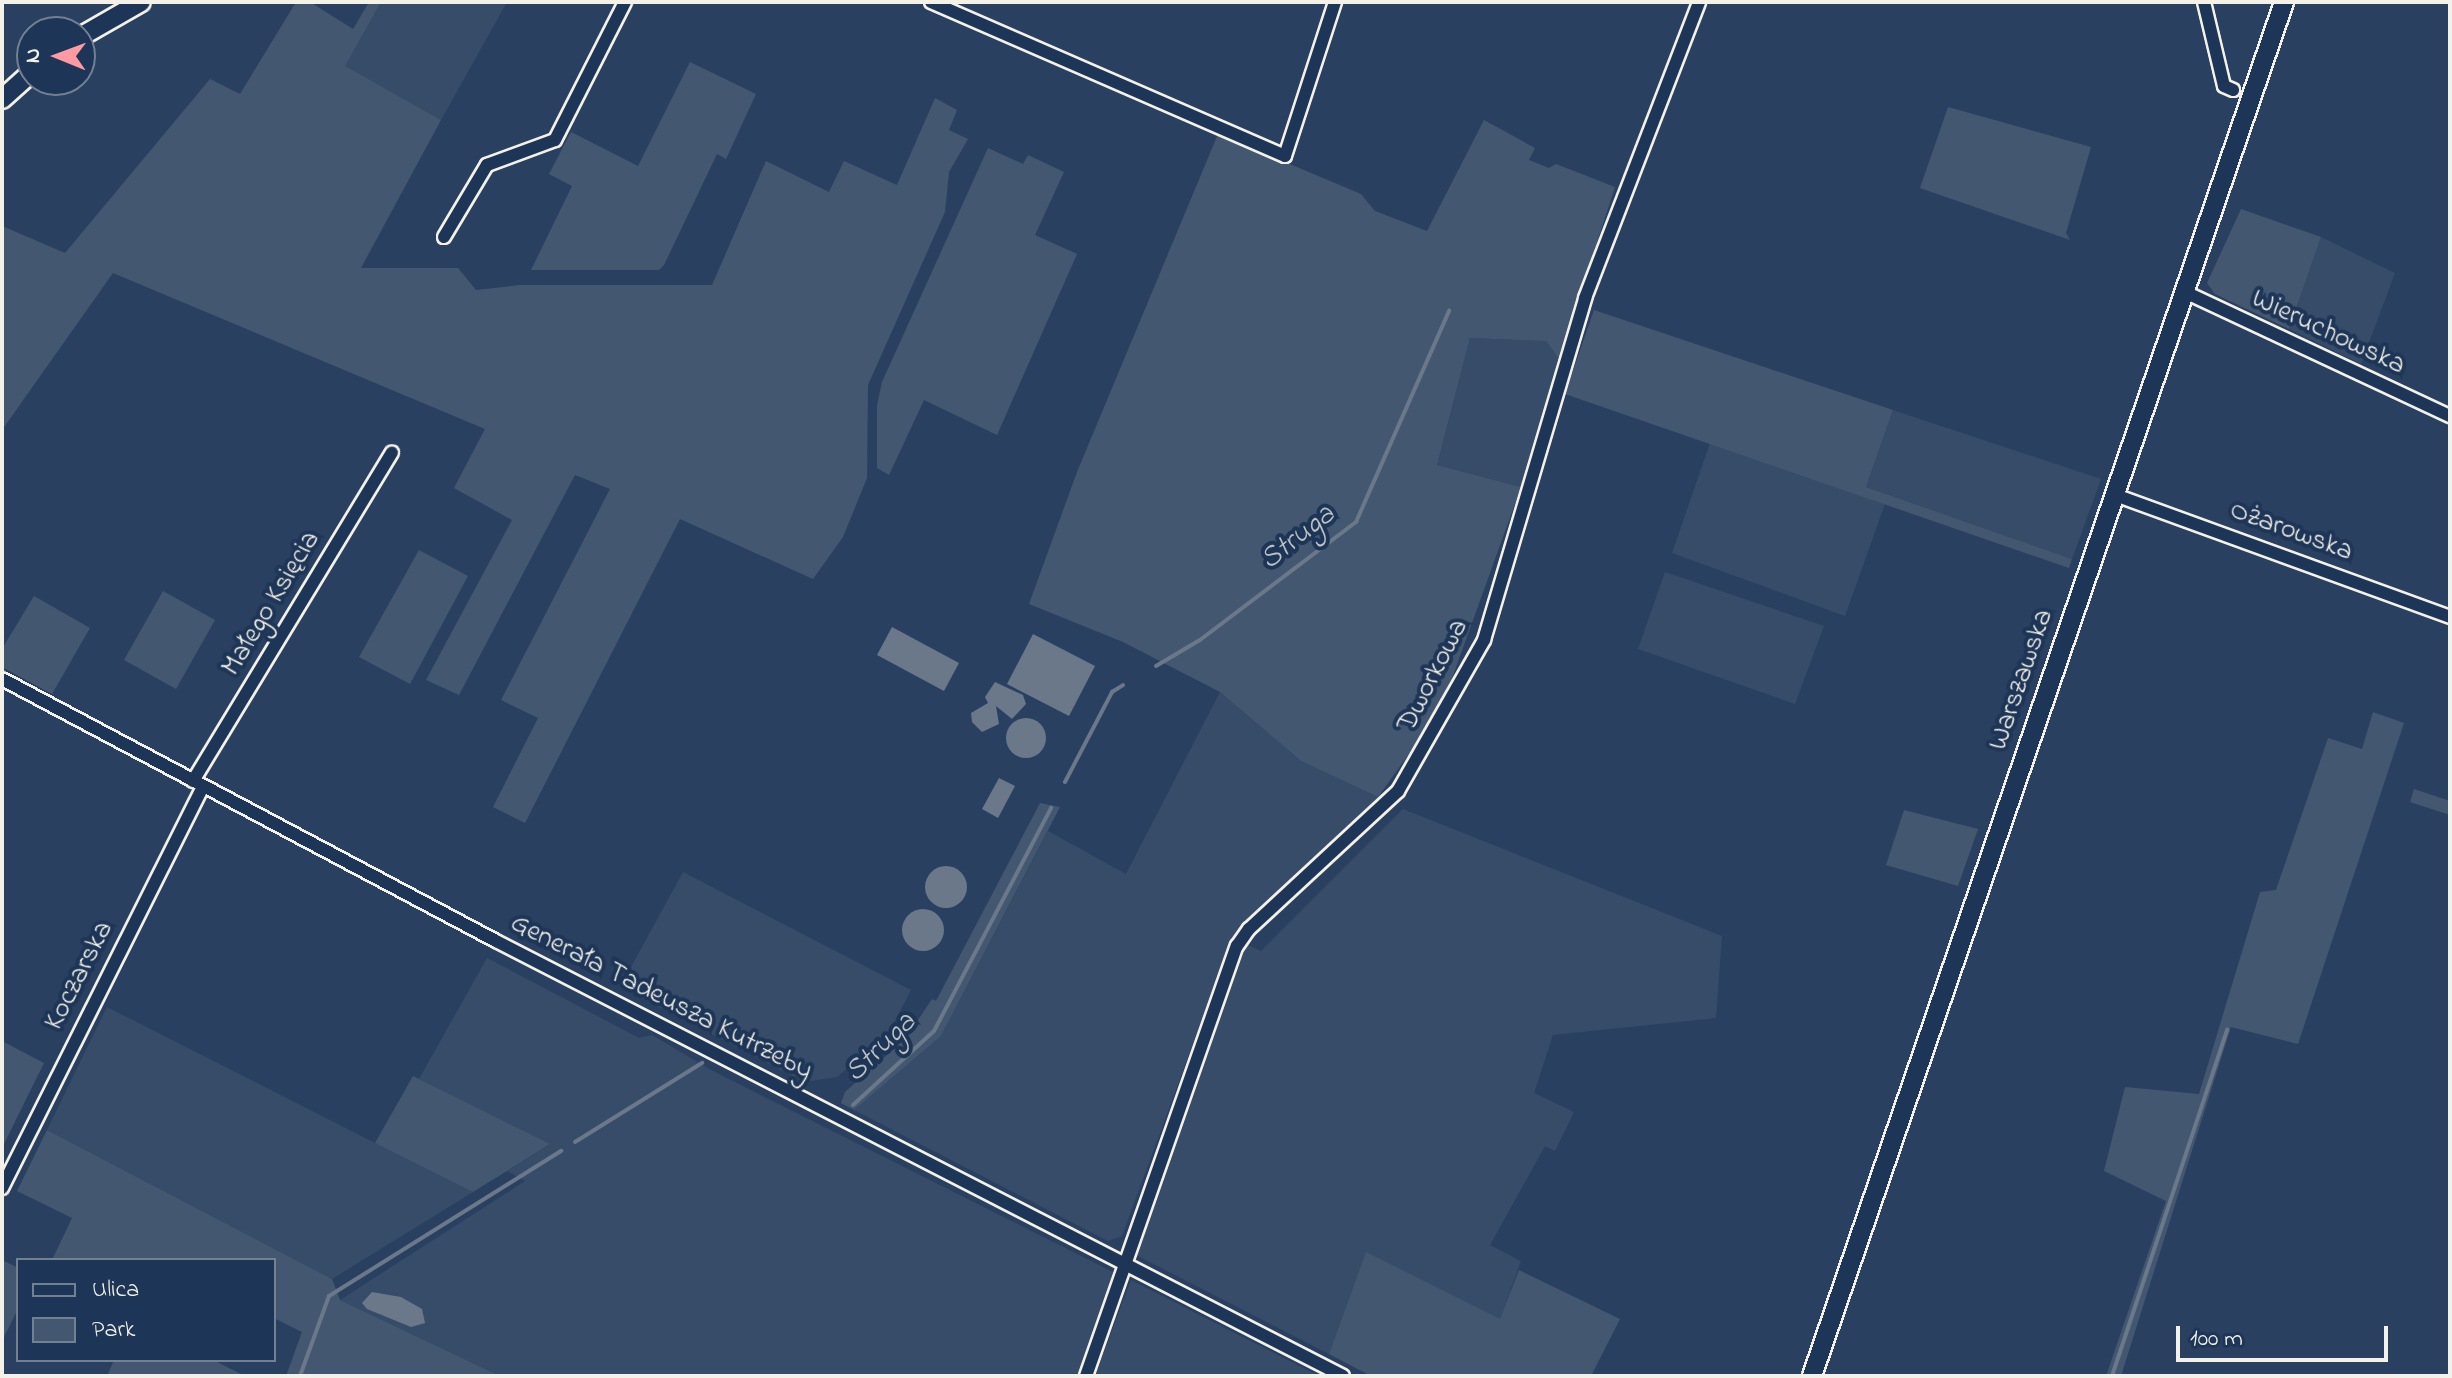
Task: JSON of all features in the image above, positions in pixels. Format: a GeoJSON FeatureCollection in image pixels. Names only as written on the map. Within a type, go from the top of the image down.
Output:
{"type":"FeatureCollection","features":[{"type":"Feature","properties":{"kind":"main road"},"geometry":{"type":"LineString","coordinates":[[96,28],[141,2]]}},
{"type":"Feature","properties":{"kind":"main road","name":"Warszawska"},"geometry":{"type":"LineString","coordinates":[[1812,1376],[2284,2]]}},
{"type":"Feature","properties":{"kind":"street"},"geometry":{"type":"LineString","coordinates":[[444,237],[487,165],[511,153],[541,149],[555,140],[625,2]]}},
{"type":"Feature","properties":{"kind":"street"},"geometry":{"type":"LineString","coordinates":[[931,2],[1285,156],[1335,2]]}},
{"type":"Feature","properties":{"kind":"street","name":"Dworkowa"},"geometry":{"type":"LineString","coordinates":[[1086,1376],[1237,946],[1398,791],[1484,640],[1585,298],[1699,2]]}},
{"type":"Feature","properties":{"kind":"street"},"geometry":{"type":"LineString","coordinates":[[2204,2],[2224,86],[2233,90]]}},
{"type":"Feature","properties":{"kind":"street","name":"Wieruchowska"},"geometry":{"type":"LineString","coordinates":[[2185,292],[2450,416]]}},
{"type":"Feature","properties":{"kind":"street","name":"Małego Księcia"},"geometry":{"type":"LineString","coordinates":[[198,783],[392,453]]}},
{"type":"Feature","properties":{"kind":"street","name":"Ożarowska"},"geometry":{"type":"LineString","coordinates":[[2115,495],[2450,617]]}},
{"type":"Feature","properties":{"kind":"street","name":"Generała Tadeusza Kutrzeby"},"geometry":{"type":"LineString","coordinates":[[2,679],[1126,1266],[1343,1376]]}},
{"type":"Feature","properties":{"kind":"street","name":"Koczarska"},"geometry":{"type":"LineString","coordinates":[[2,1188],[198,783]]}},
{"type":"Feature","properties":{"kind":"shaded area"},"geometry":{"type":"Polygon","coordinates":[[[381,2],[507,2],[441,120],[344,66],[381,2]]]}},
{"type":"Feature","properties":{"kind":"shaded area"},"geometry":{"type":"Polygon","coordinates":[[[2321,237],[2395,273],[2361,364],[2289,329],[2321,237]]]}},
{"type":"Feature","properties":{"kind":"shaded area"},"geometry":{"type":"Polygon","coordinates":[[[1470,338],[1546,341],[1559,359],[1521,487],[1437,465],[1470,338]]]}},
{"type":"Feature","properties":{"kind":"shaded area"},"geometry":{"type":"Polygon","coordinates":[[[1893,410],[2101,479],[2072,559],[1866,487],[1893,410]]]}},
{"type":"Feature","properties":{"kind":"shaded area"},"geometry":{"type":"Polygon","coordinates":[[[1710,443],[1885,504],[1845,616],[1672,553],[1710,443]]]}},
{"type":"Feature","properties":{"kind":"shaded area"},"geometry":{"type":"Polygon","coordinates":[[[1665,572],[1824,626],[1795,704],[1638,649],[1665,572]]]}},
{"type":"Feature","properties":{"kind":"shaded area"},"geometry":{"type":"Polygon","coordinates":[[[892,627],[959,663],[944,691],[877,655],[892,627]]]}},
{"type":"Feature","properties":{"kind":"shaded area"},"geometry":{"type":"Polygon","coordinates":[[[1033,634],[1095,666],[1069,716],[1007,684],[1033,634]]]}},
{"type":"Feature","properties":{"kind":"shaded area"},"geometry":{"type":"Polygon","coordinates":[[[995,682],[1023,695],[1026,704],[1012,719],[996,706],[999,724],[982,732],[972,722],[971,713],[988,703],[985,697],[995,682]]]}},
{"type":"Feature","properties":{"kind":"shaded area"},"geometry":{"type":"Polygon","coordinates":[[[1220,692],[1301,761],[1378,797],[1238,937],[1222,965],[1122,1236],[1108,1241],[854,1110],[941,1036],[1048,831],[1126,874],[1220,692]]]}},
{"type":"Feature","properties":{"kind":"shaded area"},"geometry":{"type":"Polygon","coordinates":[[[1026,718],[1040,724],[1046,738],[1040,752],[1026,758],[1012,752],[1006,738],[1012,724],[1026,718]]]}},
{"type":"Feature","properties":{"kind":"shaded area"},"geometry":{"type":"Polygon","coordinates":[[[999,778],[1015,786],[998,818],[982,809],[999,778]]]}},
{"type":"Feature","properties":{"kind":"shaded area"},"geometry":{"type":"Polygon","coordinates":[[[1403,809],[1722,936],[1716,1018],[1553,1035],[1534,1093],[1574,1112],[1555,1151],[1545,1146],[1490,1245],[1521,1261],[1500,1320],[1366,1253],[1329,1354],[1136,1255],[1246,944],[1261,951],[1403,809]]]}},
{"type":"Feature","properties":{"kind":"shaded area"},"geometry":{"type":"Polygon","coordinates":[[[946,866],[961,872],[967,887],[961,902],[946,908],[931,902],[925,887],[931,872],[946,866]]]}},
{"type":"Feature","properties":{"kind":"shaded area"},"geometry":{"type":"Polygon","coordinates":[[[683,872],[911,990],[888,1034],[837,1077],[804,1082],[632,993],[625,978],[683,872]]]}},
{"type":"Feature","properties":{"kind":"shaded area"},"geometry":{"type":"Polygon","coordinates":[[[923,909],[938,915],[944,930],[938,945],[923,951],[908,945],[902,930],[908,915],[923,909]]]}},
{"type":"Feature","properties":{"kind":"shaded area"},"geometry":{"type":"Polygon","coordinates":[[[487,958],[639,1038],[652,1035],[711,1070],[1113,1272],[1116,1281],[1081,1376],[500,1376],[340,1300],[525,1181],[507,1171],[549,1145],[419,1079],[487,958]]]}},
{"type":"Feature","properties":{"kind":"shaded area"},"geometry":{"type":"Polygon","coordinates":[[[107,1007],[473,1192],[332,1279],[47,1130],[107,1007]]]}},
{"type":"Feature","properties":{"kind":"shaded area"},"geometry":{"type":"Polygon","coordinates":[[[1131,1280],[1319,1376],[1095,1376],[1131,1280]]]}},
{"type":"Feature","properties":{"kind":"shaded area"},"geometry":{"type":"Polygon","coordinates":[[[372,1292],[401,1297],[422,1309],[425,1323],[411,1327],[367,1309],[362,1303],[372,1292]]]}},
{"type":"Feature","properties":{"kind":"green space"},"geometry":{"type":"Polygon","coordinates":[[[296,2],[310,2],[353,29],[369,2],[381,2],[345,66],[441,120],[361,268],[458,268],[476,290],[520,285],[712,285],[766,161],[829,192],[844,161],[897,185],[935,98],[957,110],[949,130],[968,139],[949,172],[945,212],[868,385],[867,478],[843,537],[813,579],[680,519],[525,823],[493,807],[538,718],[501,700],[610,489],[575,475],[459,695],[426,680],[512,520],[454,488],[485,429],[113,273],[2,430],[2,226],[65,253],[210,79],[240,94],[296,2]]]}},
{"type":"Feature","properties":{"kind":"green space"},"geometry":{"type":"Polygon","coordinates":[[[690,62],[756,94],[726,159],[717,154],[664,265],[659,270],[531,270],[572,186],[549,174],[571,132],[638,166],[690,62]]]}},
{"type":"Feature","properties":{"kind":"green space"},"geometry":{"type":"Polygon","coordinates":[[[1948,107],[2091,147],[2066,233],[2070,240],[1920,188],[1948,107]]]}},
{"type":"Feature","properties":{"kind":"green space"},"geometry":{"type":"Polygon","coordinates":[[[1484,120],[1535,148],[1529,160],[1549,168],[1556,164],[1615,187],[1559,359],[1546,341],[1470,338],[1437,465],[1521,487],[1441,709],[1378,797],[1301,761],[1220,692],[1123,642],[1029,604],[1077,472],[1218,134],[1361,194],[1375,211],[1427,231],[1484,120]]]}},
{"type":"Feature","properties":{"kind":"green space"},"geometry":{"type":"Polygon","coordinates":[[[988,148],[1023,164],[1028,155],[1064,172],[1035,235],[1077,254],[997,435],[924,400],[889,475],[877,468],[877,405],[882,382],[988,148]]]}},
{"type":"Feature","properties":{"kind":"green space"},"geometry":{"type":"Polygon","coordinates":[[[2241,209],[2321,237],[2289,329],[2215,294],[2207,283],[2241,209]]]}},
{"type":"Feature","properties":{"kind":"green space"},"geometry":{"type":"Polygon","coordinates":[[[1594,310],[1893,410],[1866,487],[2072,559],[2069,568],[1565,394],[1594,310]]]}},
{"type":"Feature","properties":{"kind":"green space"},"geometry":{"type":"Polygon","coordinates":[[[419,550],[468,576],[410,684],[359,657],[419,550]]]}},
{"type":"Feature","properties":{"kind":"green space"},"geometry":{"type":"Polygon","coordinates":[[[163,591],[215,620],[176,689],[124,660],[163,591]]]}},
{"type":"Feature","properties":{"kind":"green space"},"geometry":{"type":"Polygon","coordinates":[[[34,596],[90,628],[52,694],[2,667],[2,649],[34,596]]]}},
{"type":"Feature","properties":{"kind":"green space"},"geometry":{"type":"Polygon","coordinates":[[[2373,712],[2404,723],[2298,1044],[2231,1027],[2121,1376],[2106,1376],[2166,1201],[2104,1171],[2125,1087],[2199,1094],[2260,892],[2276,890],[2328,738],[2362,749],[2373,712]]]}},
{"type":"Feature","properties":{"kind":"green space"},"geometry":{"type":"Polygon","coordinates":[[[2414,789],[2450,801],[2450,815],[2410,802],[2414,789]]]}},
{"type":"Feature","properties":{"kind":"green space"},"geometry":{"type":"Polygon","coordinates":[[[1040,803],[1060,807],[941,1036],[854,1110],[841,1103],[845,1092],[906,1038],[932,999],[936,1001],[1040,803]]]}},
{"type":"Feature","properties":{"kind":"green space"},"geometry":{"type":"Polygon","coordinates":[[[1904,810],[1978,829],[1958,886],[1886,865],[1904,810]]]}},
{"type":"Feature","properties":{"kind":"green space"},"geometry":{"type":"Polygon","coordinates":[[[2,1041],[44,1063],[2,1148],[2,1041]]]}},
{"type":"Feature","properties":{"kind":"green space"},"geometry":{"type":"Polygon","coordinates":[[[413,1076],[550,1144],[473,1192],[375,1143],[413,1076]]]}},
{"type":"Feature","properties":{"kind":"green space"},"geometry":{"type":"Polygon","coordinates":[[[47,1130],[332,1279],[340,1300],[500,1376],[286,1376],[302,1332],[276,1319],[276,1258],[53,1258],[72,1218],[17,1191],[47,1130]]]}},
{"type":"Feature","properties":{"kind":"green space"},"geometry":{"type":"Polygon","coordinates":[[[1366,1252],[1500,1319],[1519,1270],[1620,1319],[1591,1376],[1371,1376],[1329,1354],[1366,1252]]]}},
{"type":"Feature","properties":{"kind":"green space"},"geometry":{"type":"Polygon","coordinates":[[[2,1260],[16,1267],[16,1313],[2,1341],[2,1260]]]}},
{"type":"Feature","properties":{"kind":"green space"},"geometry":{"type":"Polygon","coordinates":[[[113,1362],[217,1362],[245,1376],[107,1376],[113,1362]]]}},
{"type":"Feature","properties":{"kind":"waterway","name":"Struga"},"geometry":{"type":"LineString","coordinates":[[1156,666],[1200,640],[1356,522],[1449,311]]}},
{"type":"Feature","properties":{"kind":"waterway","name":"Struga"},"geometry":{"type":"LineString","coordinates":[[1065,782],[1112,692],[1123,685]]}},
{"type":"Feature","properties":{"kind":"waterway","name":"Struga"},"geometry":{"type":"LineString","coordinates":[[853,1105],[934,1031],[1051,808]]}},
{"type":"Feature","properties":{"kind":"waterway"},"geometry":{"type":"LineString","coordinates":[[2112,1376],[2227,1030]]}},
{"type":"Feature","properties":{"kind":"waterway","name":"Struga"},"geometry":{"type":"LineString","coordinates":[[575,1142],[702,1063]]}},
{"type":"Feature","properties":{"kind":"waterway","name":"Struga"},"geometry":{"type":"LineString","coordinates":[[300,1376],[329,1296],[561,1151]]}}]}
